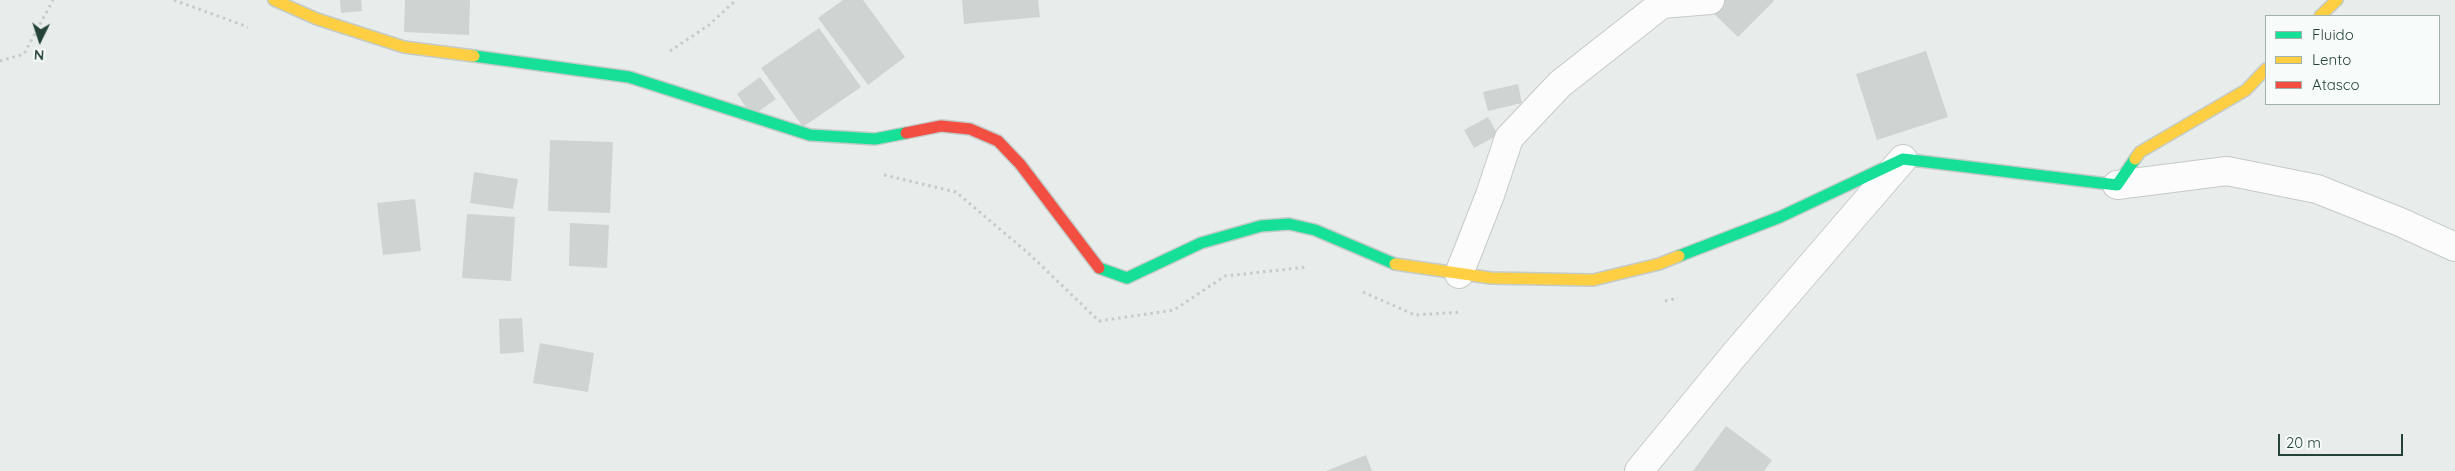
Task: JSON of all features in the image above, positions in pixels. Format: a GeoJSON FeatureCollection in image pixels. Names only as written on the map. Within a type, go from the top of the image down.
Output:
{"type":"FeatureCollection","features":[{"type":"Feature","properties":{"kind":"street"},"geometry":{"type":"LineString","coordinates":[[274,0],[317,19],[404,47],[629,77],[810,135],[875,139],[941,126],[970,129],[998,141],[1020,164],[1100,269],[1127,278],[1201,243],[1261,226],[1289,224],[1315,230],[1401,266],[1491,278],[1593,280],[1659,264],[1780,217],[1903,158],[2117,185],[2227,171],[2317,189],[2400,222],[2455,247]]}},
{"type":"Feature","properties":{"kind":"street"},"geometry":{"type":"LineString","coordinates":[[1459,274],[1490,195],[1509,138],[1560,84],[1662,4],[1710,0]]}},
{"type":"Feature","properties":{"kind":"street"},"geometry":{"type":"LineString","coordinates":[[2321,15],[2337,0]]}},
{"type":"Feature","properties":{"kind":"street"},"geometry":{"type":"LineString","coordinates":[[2117,185],[2140,152],[2246,90],[2265,71]]}},
{"type":"Feature","properties":{"kind":"street"},"geometry":{"type":"LineString","coordinates":[[1640,471],[1736,354],[1903,158]]}},
{"type":"Feature","properties":{"kind":"path"},"geometry":{"type":"LineString","coordinates":[[0,61],[24,54],[53,0]]}},
{"type":"Feature","properties":{"kind":"path"},"geometry":{"type":"LineString","coordinates":[[629,77],[709,25],[736,0]]}},
{"type":"Feature","properties":{"kind":"building"},"geometry":{"type":"Polygon","coordinates":[[[340,0],[361,0],[362,11],[341,13],[340,0]]]}},
{"type":"Feature","properties":{"kind":"building"},"geometry":{"type":"Polygon","coordinates":[[[405,0],[470,0],[469,35],[404,32],[405,0]]]}},
{"type":"Feature","properties":{"kind":"building"},"geometry":{"type":"Polygon","coordinates":[[[843,0],[863,0],[905,57],[868,85],[818,18],[843,0]]]}},
{"type":"Feature","properties":{"kind":"building"},"geometry":{"type":"Polygon","coordinates":[[[962,0],[1038,0],[1040,17],[964,24],[962,0]]]}},
{"type":"Feature","properties":{"kind":"building"},"geometry":{"type":"Polygon","coordinates":[[[1716,0],[1774,1],[1738,37],[1708,8],[1716,0]]]}},
{"type":"Feature","properties":{"kind":"building"},"geometry":{"type":"Polygon","coordinates":[[[819,28],[861,87],[803,127],[761,68],[819,28]]]}},
{"type":"Feature","properties":{"kind":"building"},"geometry":{"type":"Polygon","coordinates":[[[1926,51],[1948,117],[1877,140],[1856,74],[1926,51]]]}},
{"type":"Feature","properties":{"kind":"building"},"geometry":{"type":"Polygon","coordinates":[[[760,77],[776,99],[752,116],[737,94],[760,77]]]}},
{"type":"Feature","properties":{"kind":"building"},"geometry":{"type":"Polygon","coordinates":[[[1518,84],[1522,103],[1488,111],[1483,92],[1518,84]]]}},
{"type":"Feature","properties":{"kind":"building"},"geometry":{"type":"Polygon","coordinates":[[[1488,117],[1498,135],[1474,148],[1464,130],[1488,117]]]}},
{"type":"Feature","properties":{"kind":"building"},"geometry":{"type":"Polygon","coordinates":[[[550,140],[613,142],[610,213],[548,211],[550,140]]]}},
{"type":"Feature","properties":{"kind":"building"},"geometry":{"type":"Polygon","coordinates":[[[474,172],[518,179],[513,209],[470,203],[474,172]]]}},
{"type":"Feature","properties":{"kind":"building"},"geometry":{"type":"Polygon","coordinates":[[[415,199],[421,251],[383,255],[377,203],[415,199]]]}},
{"type":"Feature","properties":{"kind":"building"},"geometry":{"type":"Polygon","coordinates":[[[467,214],[515,217],[511,281],[462,278],[467,214]]]}},
{"type":"Feature","properties":{"kind":"building"},"geometry":{"type":"Polygon","coordinates":[[[570,223],[609,225],[607,268],[569,266],[570,223]]]}},
{"type":"Feature","properties":{"kind":"building"},"geometry":{"type":"Polygon","coordinates":[[[522,318],[524,352],[500,354],[499,319],[522,318]]]}},
{"type":"Feature","properties":{"kind":"building"},"geometry":{"type":"Polygon","coordinates":[[[540,343],[594,353],[588,392],[533,383],[540,343]]]}},
{"type":"Feature","properties":{"kind":"building"},"geometry":{"type":"Polygon","coordinates":[[[1726,426],[1772,460],[1764,471],[1693,471],[1726,426]]]}},
{"type":"Feature","properties":{"kind":"building"},"geometry":{"type":"Polygon","coordinates":[[[1366,455],[1372,471],[1326,471],[1366,455]]]}},
{"type":"Feature","properties":{"kind":"traffic: fast"},"geometry":{"type":"LineString","coordinates":[[474,56],[629,77],[810,135],[875,139],[906,133]]}},
{"type":"Feature","properties":{"kind":"traffic: fast"},"geometry":{"type":"LineString","coordinates":[[1679,256],[1780,217],[1903,159],[2117,185],[2135,159]]}},
{"type":"Feature","properties":{"kind":"traffic: fast"},"geometry":{"type":"LineString","coordinates":[[1099,268],[1127,278],[1201,243],[1261,226],[1289,224],[1315,230],[1395,264]]}},
{"type":"Feature","properties":{"kind":"traffic: slow"},"geometry":{"type":"LineString","coordinates":[[274,0],[317,19],[404,47],[474,56]]}},
{"type":"Feature","properties":{"kind":"traffic: slow"},"geometry":{"type":"LineString","coordinates":[[2321,15],[2337,0]]}},
{"type":"Feature","properties":{"kind":"traffic: slow"},"geometry":{"type":"LineString","coordinates":[[2135,159],[2140,152],[2246,90],[2265,70]]}},
{"type":"Feature","properties":{"kind":"traffic: slow"},"geometry":{"type":"LineString","coordinates":[[1395,264],[1491,278],[1593,280],[1659,264],[1679,256]]}},
{"type":"Feature","properties":{"kind":"traffic: jam"},"geometry":{"type":"LineString","coordinates":[[906,133],[941,126],[970,129],[998,141],[1020,164],[1099,268]]}}]}
